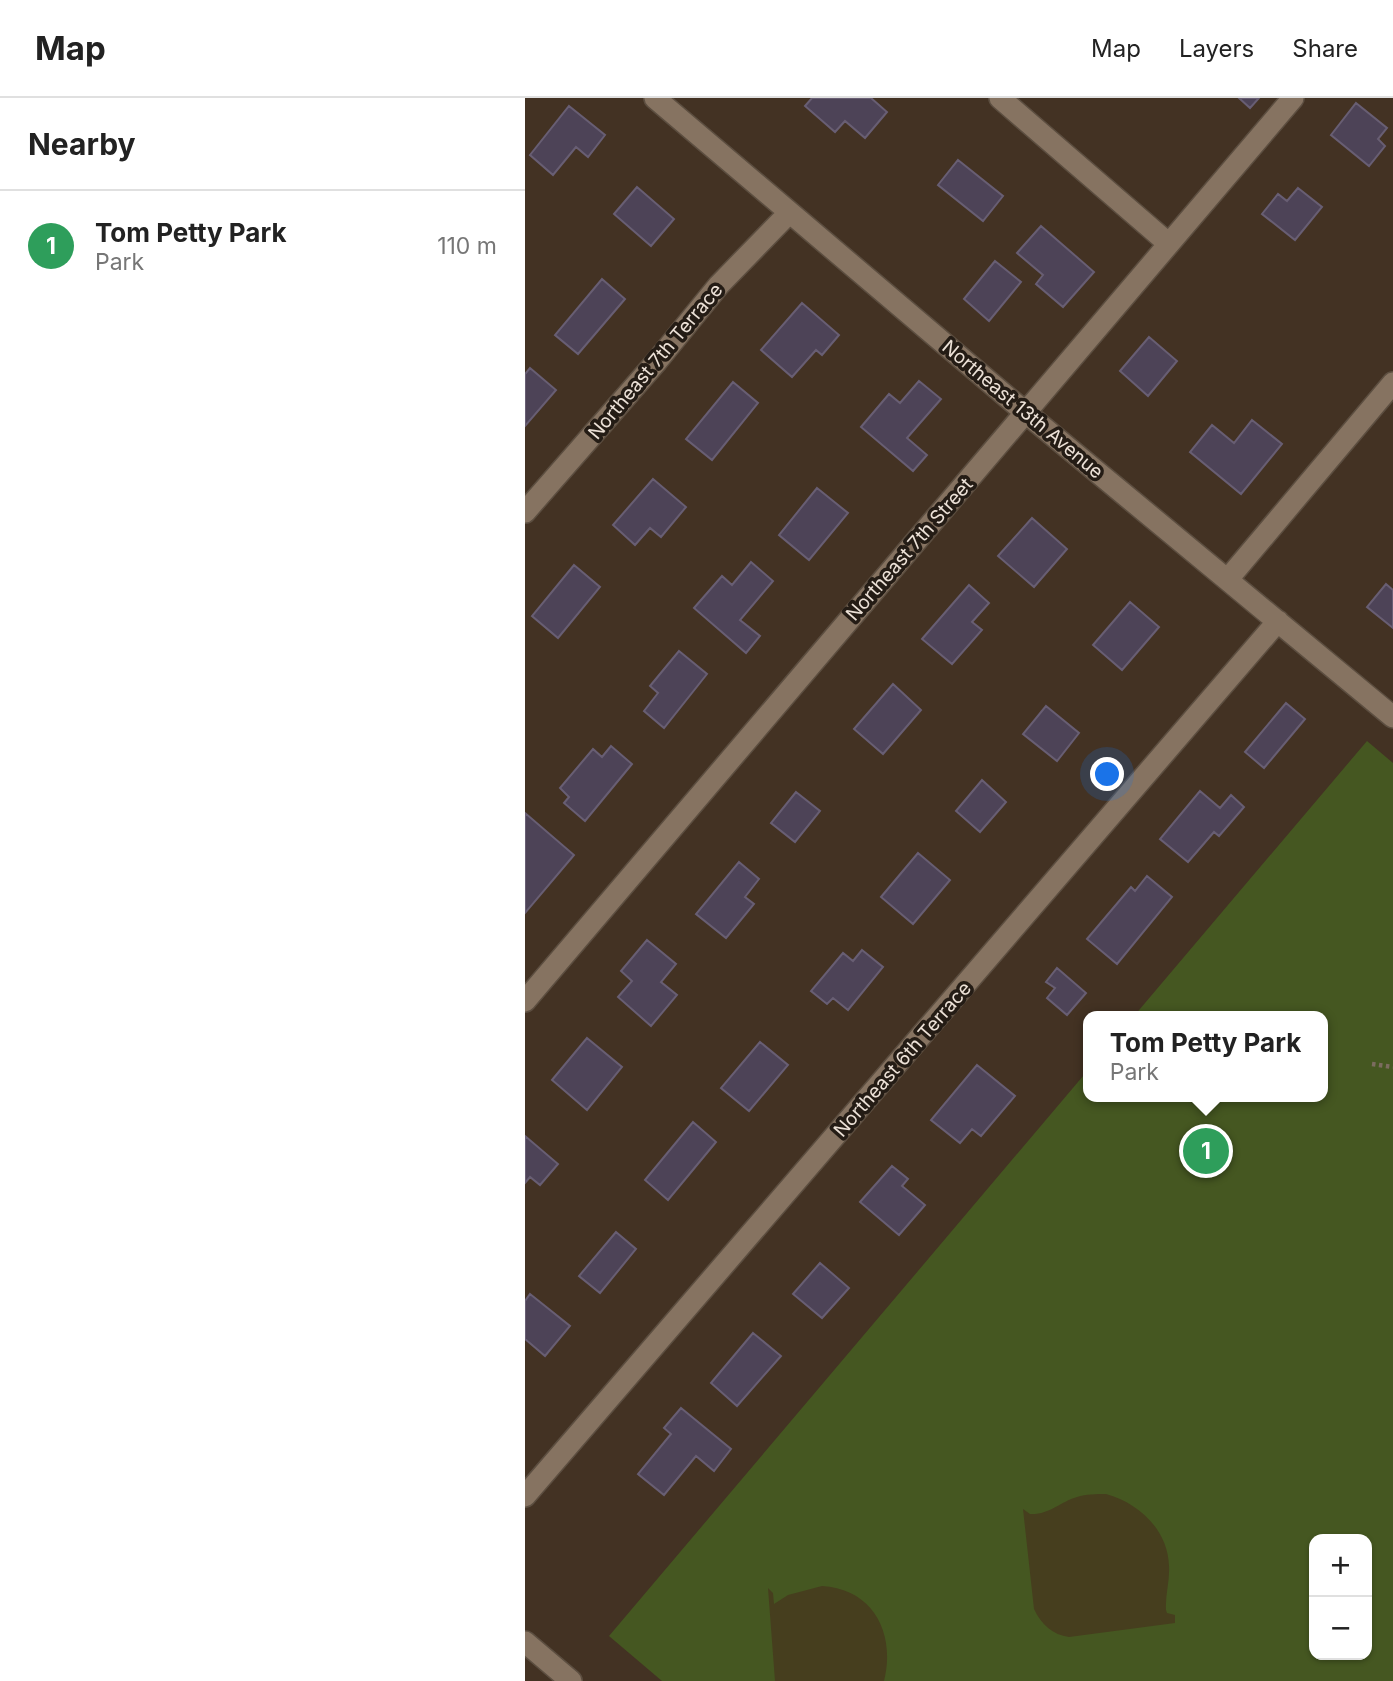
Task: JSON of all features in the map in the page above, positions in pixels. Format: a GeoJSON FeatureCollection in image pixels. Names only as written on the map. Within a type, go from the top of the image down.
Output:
{"type":"FeatureCollection","features":[{"type":"Feature","properties":{"kind":"street","name":"Northeast 13th Avenue"},"geometry":{"type":"LineString","coordinates":[[655,98],[1026,414],[1393,717]]}},
{"type":"Feature","properties":{"kind":"street"},"geometry":{"type":"LineString","coordinates":[[1000,98],[1169,244]]}},
{"type":"Feature","properties":{"kind":"street","name":"Northeast 7th Street"},"geometry":{"type":"LineString","coordinates":[[525,1001],[1293,98]]}},
{"type":"Feature","properties":{"kind":"street","name":"Northeast 7th Terrace"},"geometry":{"type":"LineString","coordinates":[[525,512],[657,361],[719,285],[789,213]]}},
{"type":"Feature","properties":{"kind":"street"},"geometry":{"type":"LineString","coordinates":[[1228,579],[1393,383]]}},
{"type":"Feature","properties":{"kind":"street","name":"Northeast 6th Terrace"},"geometry":{"type":"LineString","coordinates":[[525,1496],[1278,621]]}},
{"type":"Feature","properties":{"kind":"street"},"geometry":{"type":"LineString","coordinates":[[525,1642],[571,1681]]}},
{"type":"Feature","properties":{"kind":"path"},"geometry":{"type":"LineString","coordinates":[[1372,1064],[1393,1067]]}},
{"type":"Feature","properties":{"kind":"green space"},"geometry":{"type":"Polygon","coordinates":[[[1367,741],[1393,763],[1393,1681],[662,1681],[609,1636],[1083,1076],[1083,1102],[1328,1102],[1328,1011],[1138,1011],[1367,741]]]}},
{"type":"Feature","properties":{"kind":"sand"},"geometry":{"type":"Polygon","coordinates":[[[1106,1494],[1140,1511],[1163,1541],[1169,1566],[1166,1610],[1167,1613],[1175,1615],[1175,1623],[1063,1636],[1048,1628],[1034,1609],[1023,1509],[1030,1514],[1037,1514],[1080,1496],[1106,1494]]]}},
{"type":"Feature","properties":{"kind":"sand"},"geometry":{"type":"Polygon","coordinates":[[[822,1586],[855,1595],[877,1617],[887,1646],[884,1681],[775,1681],[768,1588],[773,1593],[774,1604],[788,1595],[822,1586]]]}},
{"type":"Feature","properties":{"kind":"building"},"geometry":{"type":"Polygon","coordinates":[[[812,98],[871,98],[887,112],[865,138],[845,121],[835,132],[805,106],[812,98]]]}},
{"type":"Feature","properties":{"kind":"building"},"geometry":{"type":"Polygon","coordinates":[[[1239,98],[1259,98],[1250,108],[1239,98]]]}},
{"type":"Feature","properties":{"kind":"building"},"geometry":{"type":"Polygon","coordinates":[[[1356,103],[1387,128],[1378,139],[1385,146],[1369,166],[1331,135],[1356,103]]]}},
{"type":"Feature","properties":{"kind":"building"},"geometry":{"type":"Polygon","coordinates":[[[569,106],[605,135],[588,157],[576,147],[553,175],[530,155],[569,106]]]}},
{"type":"Feature","properties":{"kind":"building"},"geometry":{"type":"Polygon","coordinates":[[[958,160],[1003,196],[983,221],[938,185],[958,160]]]}},
{"type":"Feature","properties":{"kind":"building"},"geometry":{"type":"Polygon","coordinates":[[[637,187],[674,219],[651,246],[614,214],[637,187]]]}},
{"type":"Feature","properties":{"kind":"building"},"geometry":{"type":"Polygon","coordinates":[[[1298,188],[1322,207],[1295,240],[1262,214],[1278,194],[1287,201],[1298,188]]]}},
{"type":"Feature","properties":{"kind":"building"},"geometry":{"type":"Polygon","coordinates":[[[1041,226],[1094,272],[1063,307],[1036,284],[1043,275],[1017,253],[1041,226]]]}},
{"type":"Feature","properties":{"kind":"building"},"geometry":{"type":"Polygon","coordinates":[[[995,261],[1021,282],[989,321],[964,299],[995,261]]]}},
{"type":"Feature","properties":{"kind":"building"},"geometry":{"type":"Polygon","coordinates":[[[602,279],[625,299],[578,354],[555,335],[602,279]]]}},
{"type":"Feature","properties":{"kind":"building"},"geometry":{"type":"Polygon","coordinates":[[[802,303],[839,335],[822,355],[816,350],[792,377],[761,350],[802,303]]]}},
{"type":"Feature","properties":{"kind":"building"},"geometry":{"type":"Polygon","coordinates":[[[1149,337],[1177,361],[1148,396],[1120,371],[1149,337]]]}},
{"type":"Feature","properties":{"kind":"building"},"geometry":{"type":"Polygon","coordinates":[[[530,368],[556,390],[525,426],[525,374],[530,368]]]}},
{"type":"Feature","properties":{"kind":"building"},"geometry":{"type":"Polygon","coordinates":[[[919,381],[941,399],[907,438],[927,455],[913,471],[861,427],[889,394],[900,403],[919,381]]]}},
{"type":"Feature","properties":{"kind":"building"},"geometry":{"type":"Polygon","coordinates":[[[733,382],[758,403],[712,460],[686,439],[733,382]]]}},
{"type":"Feature","properties":{"kind":"building"},"geometry":{"type":"Polygon","coordinates":[[[1252,420],[1282,444],[1241,494],[1190,452],[1212,425],[1234,443],[1252,420]]]}},
{"type":"Feature","properties":{"kind":"building"},"geometry":{"type":"Polygon","coordinates":[[[653,479],[686,507],[661,537],[650,528],[635,545],[613,525],[653,479]]]}},
{"type":"Feature","properties":{"kind":"building"},"geometry":{"type":"Polygon","coordinates":[[[817,488],[848,513],[809,560],[779,535],[817,488]]]}},
{"type":"Feature","properties":{"kind":"building"},"geometry":{"type":"Polygon","coordinates":[[[1032,518],[1067,549],[1034,587],[998,556],[1032,518]]]}},
{"type":"Feature","properties":{"kind":"building"},"geometry":{"type":"Polygon","coordinates":[[[751,562],[773,581],[740,620],[760,636],[746,653],[694,608],[722,576],[732,585],[751,562]]]}},
{"type":"Feature","properties":{"kind":"building"},"geometry":{"type":"Polygon","coordinates":[[[574,565],[600,587],[558,638],[532,616],[574,565]]]}},
{"type":"Feature","properties":{"kind":"building"},"geometry":{"type":"Polygon","coordinates":[[[1386,584],[1393,590],[1393,628],[1367,607],[1386,584]]]}},
{"type":"Feature","properties":{"kind":"building"},"geometry":{"type":"Polygon","coordinates":[[[969,585],[989,603],[972,622],[982,630],[952,664],[922,639],[969,585]]]}},
{"type":"Feature","properties":{"kind":"building"},"geometry":{"type":"Polygon","coordinates":[[[1130,602],[1159,627],[1122,670],[1093,645],[1130,602]]]}},
{"type":"Feature","properties":{"kind":"building"},"geometry":{"type":"Polygon","coordinates":[[[679,651],[707,674],[664,728],[644,711],[658,693],[650,686],[679,651]]]}},
{"type":"Feature","properties":{"kind":"building"},"geometry":{"type":"Polygon","coordinates":[[[893,684],[921,710],[883,754],[854,729],[893,684]]]}},
{"type":"Feature","properties":{"kind":"building"},"geometry":{"type":"Polygon","coordinates":[[[1286,703],[1305,719],[1264,768],[1245,752],[1286,703]]]}},
{"type":"Feature","properties":{"kind":"building"},"geometry":{"type":"Polygon","coordinates":[[[1046,706],[1079,733],[1057,761],[1023,734],[1046,706]]]}},
{"type":"Feature","properties":{"kind":"building"},"geometry":{"type":"Polygon","coordinates":[[[611,746],[632,764],[585,821],[564,803],[569,797],[560,788],[593,749],[602,757],[611,746]]]}},
{"type":"Feature","properties":{"kind":"building"},"geometry":{"type":"Polygon","coordinates":[[[982,780],[1006,802],[980,832],[956,811],[982,780]]]}},
{"type":"Feature","properties":{"kind":"building"},"geometry":{"type":"Polygon","coordinates":[[[1200,791],[1220,808],[1231,795],[1244,807],[1219,836],[1214,832],[1188,862],[1160,839],[1200,791]]]}},
{"type":"Feature","properties":{"kind":"building"},"geometry":{"type":"Polygon","coordinates":[[[796,792],[820,811],[795,842],[771,823],[796,792]]]}},
{"type":"Feature","properties":{"kind":"building"},"geometry":{"type":"Polygon","coordinates":[[[525,813],[574,855],[525,913],[525,813]]]}},
{"type":"Feature","properties":{"kind":"building"},"geometry":{"type":"Polygon","coordinates":[[[918,853],[950,880],[913,924],[881,897],[918,853]]]}},
{"type":"Feature","properties":{"kind":"building"},"geometry":{"type":"Polygon","coordinates":[[[739,862],[759,879],[745,897],[754,904],[726,938],[696,914],[739,862]]]}},
{"type":"Feature","properties":{"kind":"building"},"geometry":{"type":"Polygon","coordinates":[[[1147,876],[1172,897],[1117,964],[1087,939],[1131,887],[1135,891],[1147,876]]]}},
{"type":"Feature","properties":{"kind":"building"},"geometry":{"type":"Polygon","coordinates":[[[647,940],[676,964],[661,982],[677,995],[651,1026],[618,997],[632,981],[621,971],[647,940]]]}},
{"type":"Feature","properties":{"kind":"building"},"geometry":{"type":"Polygon","coordinates":[[[862,950],[883,967],[848,1010],[833,998],[827,1004],[811,991],[843,953],[853,961],[862,950]]]}},
{"type":"Feature","properties":{"kind":"building"},"geometry":{"type":"Polygon","coordinates":[[[1057,968],[1086,993],[1067,1015],[1047,998],[1055,988],[1046,982],[1057,968]]]}},
{"type":"Feature","properties":{"kind":"building"},"geometry":{"type":"Polygon","coordinates":[[[587,1038],[622,1067],[587,1110],[552,1080],[587,1038]]]}},
{"type":"Feature","properties":{"kind":"building"},"geometry":{"type":"Polygon","coordinates":[[[760,1042],[788,1065],[749,1111],[721,1088],[760,1042]]]}},
{"type":"Feature","properties":{"kind":"building"},"geometry":{"type":"Polygon","coordinates":[[[977,1065],[1015,1096],[981,1136],[972,1129],[960,1143],[931,1120],[977,1065]]]}},
{"type":"Feature","properties":{"kind":"building"},"geometry":{"type":"Polygon","coordinates":[[[693,1122],[716,1142],[668,1200],[645,1180],[693,1122]]]}},
{"type":"Feature","properties":{"kind":"building"},"geometry":{"type":"Polygon","coordinates":[[[525,1136],[558,1164],[540,1185],[530,1177],[525,1183],[525,1136]]]}},
{"type":"Feature","properties":{"kind":"building"},"geometry":{"type":"Polygon","coordinates":[[[892,1166],[908,1179],[902,1186],[925,1205],[899,1235],[860,1202],[892,1166]]]}},
{"type":"Feature","properties":{"kind":"building"},"geometry":{"type":"Polygon","coordinates":[[[616,1232],[636,1249],[600,1293],[579,1276],[616,1232]]]}},
{"type":"Feature","properties":{"kind":"building"},"geometry":{"type":"Polygon","coordinates":[[[820,1263],[849,1288],[822,1318],[793,1294],[820,1263]]]}},
{"type":"Feature","properties":{"kind":"building"},"geometry":{"type":"Polygon","coordinates":[[[530,1294],[570,1326],[545,1356],[525,1339],[525,1301],[530,1294]]]}},
{"type":"Feature","properties":{"kind":"building"},"geometry":{"type":"Polygon","coordinates":[[[753,1333],[781,1356],[737,1406],[711,1383],[753,1333]]]}},
{"type":"Feature","properties":{"kind":"building"},"geometry":{"type":"Polygon","coordinates":[[[681,1408],[731,1449],[714,1471],[696,1456],[664,1495],[638,1474],[671,1434],[664,1428],[681,1408]]]}},
{"type":"Feature","properties":{"kind":"place","name":"Tom Petty Park"},"geometry":{"type":"Point","coordinates":[1206,1151]}}]}
